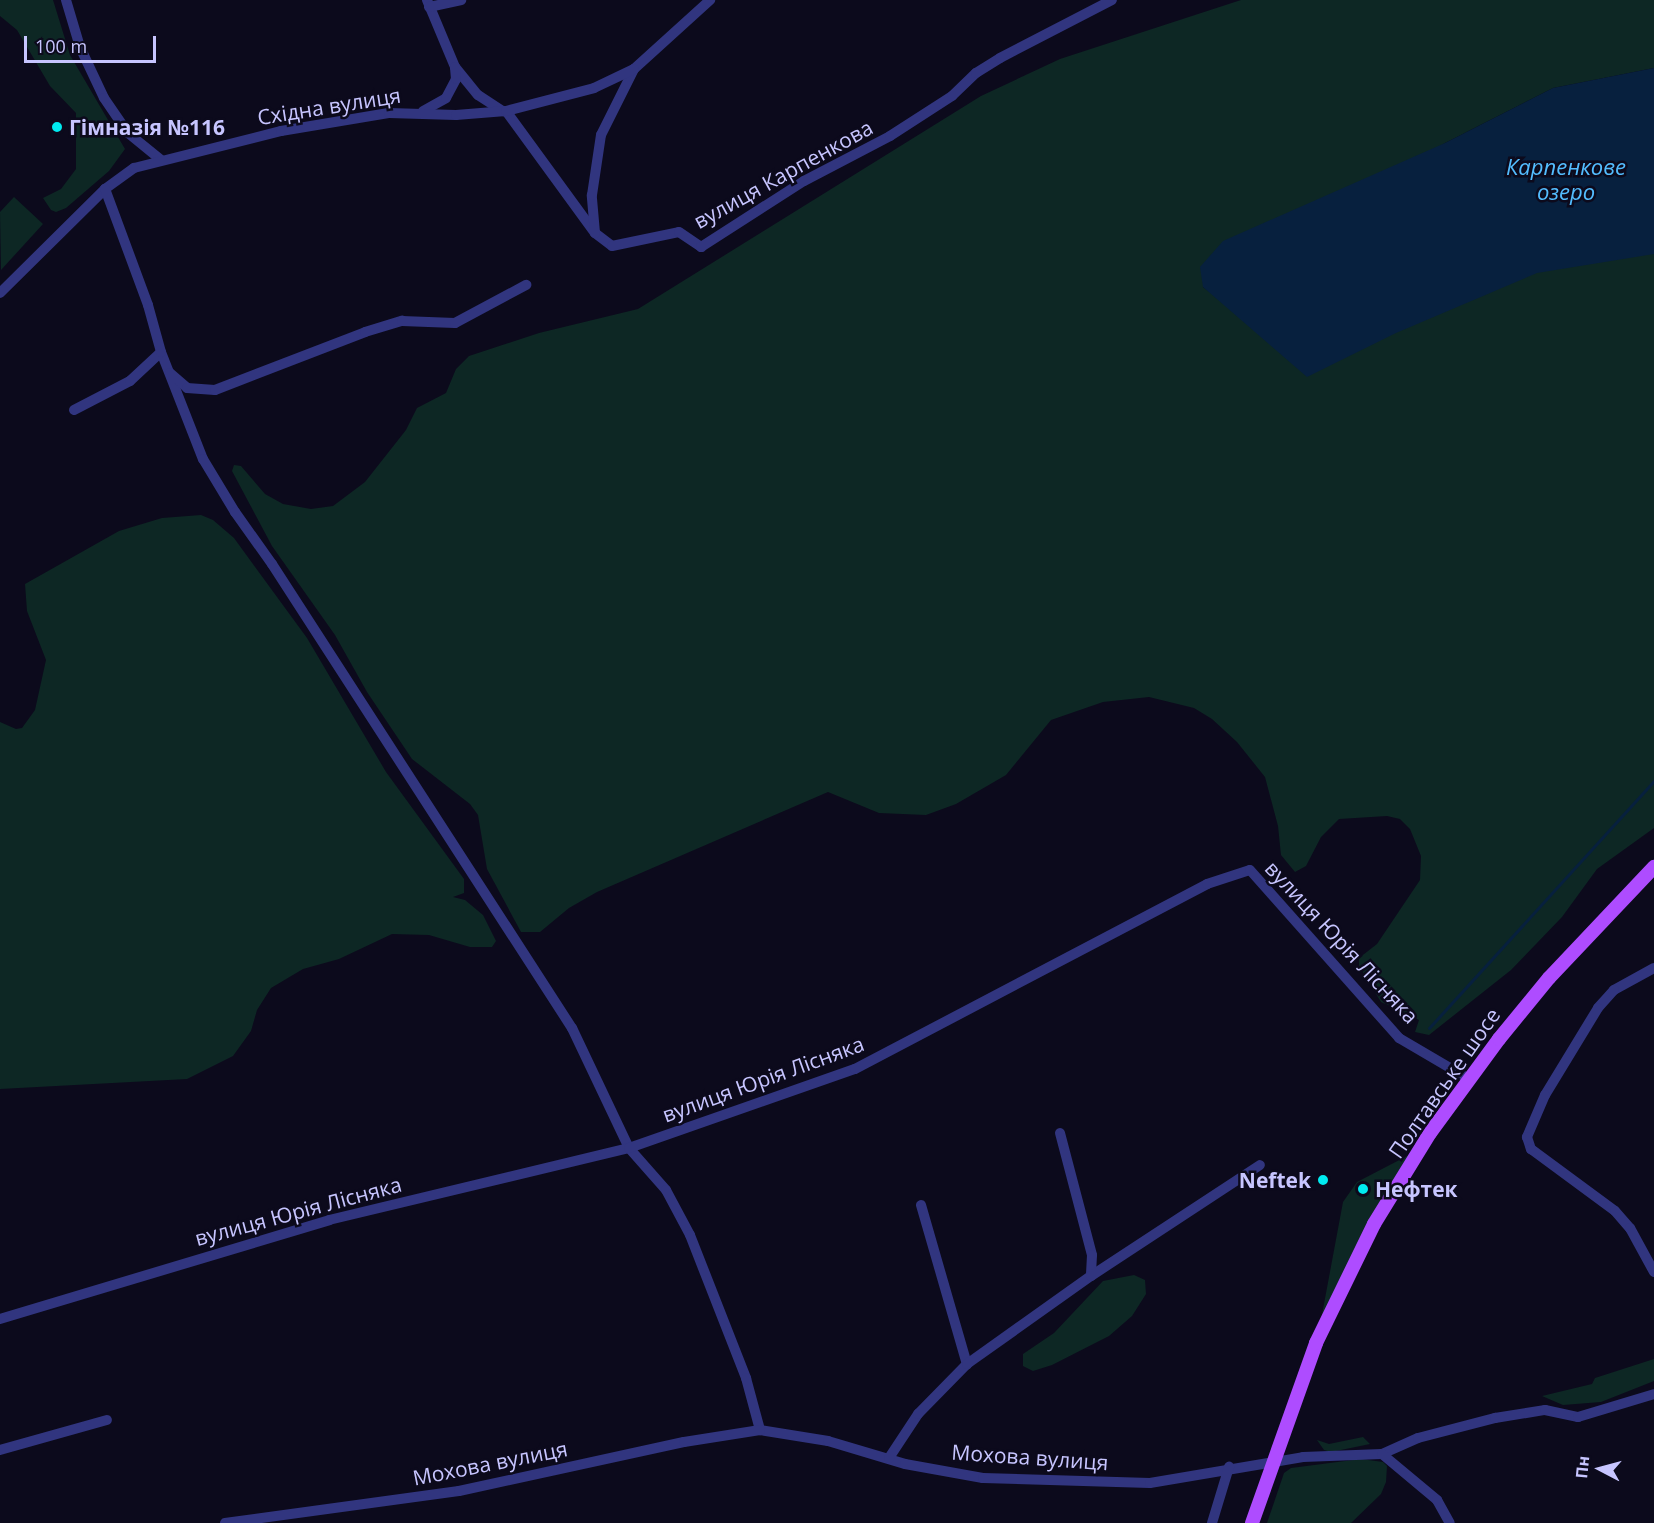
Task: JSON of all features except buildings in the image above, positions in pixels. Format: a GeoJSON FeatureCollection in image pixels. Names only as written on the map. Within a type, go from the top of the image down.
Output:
{"type":"FeatureCollection","features":[{"type":"Feature","properties":{"kind":"main road","name":"Полтавське шосе"},"geometry":{"type":"LineString","coordinates":[[1252,1523],[1316,1343],[1374,1224],[1469,1079],[1549,978],[1654,867]]}},
{"type":"Feature","properties":{"kind":"street"},"geometry":{"type":"LineString","coordinates":[[66,0],[80,47],[104,98],[128,132],[161,160]]}},
{"type":"Feature","properties":{"kind":"street"},"geometry":{"type":"LineString","coordinates":[[461,0],[428,4],[455,67],[478,95],[505,111]]}},
{"type":"Feature","properties":{"kind":"street"},"geometry":{"type":"LineString","coordinates":[[595,233],[592,195],[601,135],[634,69],[710,0]]}},
{"type":"Feature","properties":{"kind":"street","name":"вулиця Карпенкова"},"geometry":{"type":"LineString","coordinates":[[505,111],[595,233],[612,246],[680,232],[701,247],[804,181],[890,136],[952,96],[976,73],[1000,58],[1112,0]]}},
{"type":"Feature","properties":{"kind":"street"},"geometry":{"type":"LineString","coordinates":[[421,112],[446,98],[456,79],[455,67]]}},
{"type":"Feature","properties":{"kind":"street","name":"Східна вулиця"},"geometry":{"type":"LineString","coordinates":[[0,293],[105,189],[134,168],[281,131],[389,113],[421,112],[456,115],[505,111],[594,88],[634,69]]}},
{"type":"Feature","properties":{"kind":"street"},"geometry":{"type":"LineString","coordinates":[[105,189],[148,305],[161,352],[203,459],[572,1028],[629,1148],[666,1190],[690,1235],[746,1378],[760,1430]]}},
{"type":"Feature","properties":{"kind":"street"},"geometry":{"type":"LineString","coordinates":[[169,371],[188,388],[215,390],[365,332],[402,321],[455,323],[526,285]]}},
{"type":"Feature","properties":{"kind":"street"},"geometry":{"type":"LineString","coordinates":[[74,410],[130,381],[161,352]]}},
{"type":"Feature","properties":{"kind":"street","name":"вулиця Юрія Лісняка"},"geometry":{"type":"LineString","coordinates":[[0,1319],[328,1220],[629,1148],[855,1069],[1207,884],[1250,870],[1399,1038],[1469,1079]]}},
{"type":"Feature","properties":{"kind":"street"},"geometry":{"type":"LineString","coordinates":[[1654,968],[1614,990],[1598,1008],[1545,1095],[1527,1137],[1531,1149],[1616,1211],[1630,1228],[1654,1272]]}},
{"type":"Feature","properties":{"kind":"street"},"geometry":{"type":"LineString","coordinates":[[1060,1133],[1092,1255],[1091,1276]]}},
{"type":"Feature","properties":{"kind":"street"},"geometry":{"type":"LineString","coordinates":[[889,1458],[918,1414],[967,1364],[1091,1276],[1260,1165]]}},
{"type":"Feature","properties":{"kind":"street"},"geometry":{"type":"LineString","coordinates":[[921,1205],[967,1364]]}},
{"type":"Feature","properties":{"kind":"street","name":"Мохова вулиця"},"geometry":{"type":"LineString","coordinates":[[225,1523],[459,1491],[684,1442],[760,1430],[828,1441],[889,1458],[983,1478],[1150,1483],[1229,1467],[1304,1457],[1382,1454],[1418,1438],[1495,1419],[1545,1410],[1578,1417],[1654,1394]]}},
{"type":"Feature","properties":{"kind":"street"},"geometry":{"type":"LineString","coordinates":[[0,1450],[107,1420]]}},
{"type":"Feature","properties":{"kind":"street"},"geometry":{"type":"LineString","coordinates":[[1382,1454],[1437,1500],[1450,1523]]}},
{"type":"Feature","properties":{"kind":"street"},"geometry":{"type":"LineString","coordinates":[[1212,1523],[1229,1467]]}},
{"type":"Feature","properties":{"kind":"green space"},"geometry":{"type":"Polygon","coordinates":[[[0,0],[53,0],[70,55],[125,149],[109,171],[66,208],[56,212],[51,210],[43,198],[61,189],[76,169],[76,113],[50,86],[17,30],[0,16],[0,0]]]}},
{"type":"Feature","properties":{"kind":"green space"},"geometry":{"type":"Polygon","coordinates":[[[1241,0],[1654,0],[1654,68],[1553,88],[1445,143],[1203,287],[1219,299],[1240,296],[1654,190],[1654,828],[1597,869],[1562,917],[1511,970],[1429,1035],[1415,1032],[1419,1020],[1381,1002],[1359,966],[1359,958],[1377,944],[1420,880],[1421,856],[1410,829],[1400,819],[1387,816],[1339,819],[1321,837],[1306,866],[1295,872],[1281,855],[1278,826],[1265,777],[1237,742],[1212,719],[1194,708],[1149,697],[1103,702],[1051,720],[1006,775],[956,804],[926,815],[879,813],[828,792],[597,892],[569,908],[540,932],[521,932],[487,869],[478,815],[470,804],[412,759],[367,692],[335,635],[272,546],[232,471],[234,465],[241,466],[265,494],[283,504],[311,509],[333,506],[365,482],[406,430],[417,408],[446,393],[456,369],[469,356],[539,333],[638,309],[981,96],[1060,59],[1241,0]]]}},
{"type":"Feature","properties":{"kind":"green space"},"geometry":{"type":"Polygon","coordinates":[[[14,197],[43,224],[1,270],[0,212],[14,197]]]}},
{"type":"Feature","properties":{"kind":"green space"},"geometry":{"type":"Polygon","coordinates":[[[201,515],[213,520],[234,538],[307,638],[386,772],[464,879],[464,893],[453,897],[465,900],[483,915],[496,941],[492,947],[470,947],[429,935],[392,934],[339,959],[303,969],[271,988],[257,1010],[251,1031],[233,1056],[187,1079],[0,1089],[0,722],[16,729],[22,728],[35,710],[46,660],[27,611],[25,584],[119,531],[162,518],[201,515]]]}},
{"type":"Feature","properties":{"kind":"green space"},"geometry":{"type":"Polygon","coordinates":[[[1409,1155],[1372,1214],[1321,1320],[1343,1202],[1357,1182],[1409,1155]]]}},
{"type":"Feature","properties":{"kind":"green space"},"geometry":{"type":"Polygon","coordinates":[[[1134,1275],[1145,1280],[1146,1294],[1132,1316],[1109,1336],[1052,1365],[1033,1371],[1023,1366],[1023,1354],[1054,1333],[1103,1281],[1134,1275]]]}},
{"type":"Feature","properties":{"kind":"green space"},"geometry":{"type":"Polygon","coordinates":[[[1654,1359],[1654,1381],[1601,1402],[1563,1405],[1542,1396],[1592,1384],[1595,1378],[1654,1359]]]}},
{"type":"Feature","properties":{"kind":"green space"},"geometry":{"type":"Polygon","coordinates":[[[1363,1437],[1370,1444],[1331,1452],[1324,1450],[1317,1440],[1329,1444],[1363,1437]]]}},
{"type":"Feature","properties":{"kind":"green space"},"geometry":{"type":"Polygon","coordinates":[[[1361,1459],[1383,1462],[1387,1466],[1386,1482],[1381,1494],[1351,1523],[1267,1523],[1284,1473],[1291,1468],[1361,1459]]]}},
{"type":"Feature","properties":{"kind":"water","name":"Карпенкове озеро"},"geometry":{"type":"Polygon","coordinates":[[[1654,68],[1654,254],[1537,273],[1396,333],[1307,377],[1203,287],[1200,267],[1223,241],[1445,143],[1553,88],[1654,68]]]}},
{"type":"Feature","properties":{"kind":"waterway"},"geometry":{"type":"LineString","coordinates":[[1429,1028],[1654,781]]}},
{"type":"Feature","properties":{"kind":"place","name":"Гімназія №116"},"geometry":{"type":"Point","coordinates":[57,127]}},
{"type":"Feature","properties":{"kind":"place","name":"Neftek"},"geometry":{"type":"Point","coordinates":[1323,1180]}},
{"type":"Feature","properties":{"kind":"place","name":"Нефтек"},"geometry":{"type":"Point","coordinates":[1363,1189]}}]}
